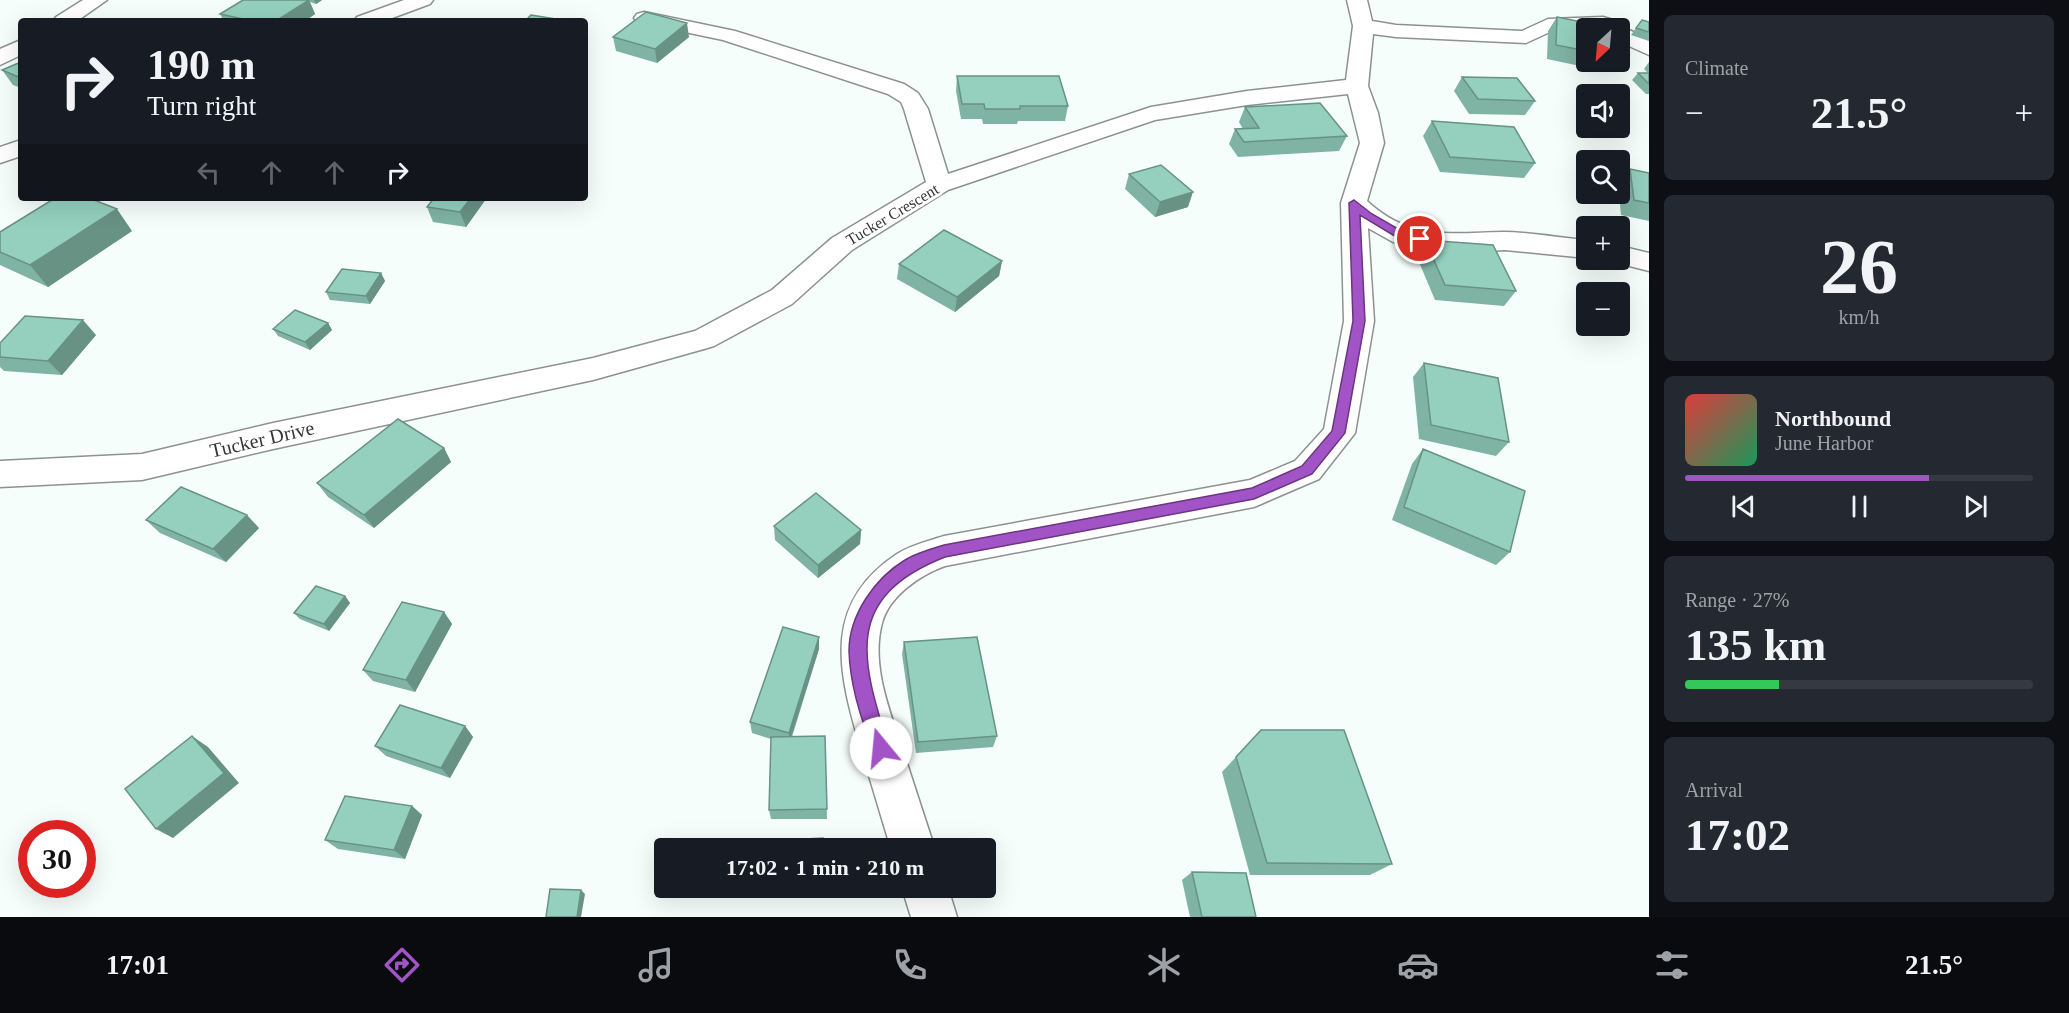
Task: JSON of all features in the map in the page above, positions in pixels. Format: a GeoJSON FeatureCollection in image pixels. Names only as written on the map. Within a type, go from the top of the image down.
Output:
{"type":"FeatureCollection","features":[{"type":"Feature","properties":{"kind":"street"},"geometry":{"type":"LineString","coordinates":[[68,18],[97,0]]}},
{"type":"Feature","properties":{"kind":"street"},"geometry":{"type":"LineString","coordinates":[[372,18],[423,0]]}},
{"type":"Feature","properties":{"kind":"street"},"geometry":{"type":"LineString","coordinates":[[910,838],[862,687],[857,650],[865,615],[884,586],[911,564],[944,551],[1254,494],[1307,470],[1339,433],[1359,321],[1354,203],[1372,143],[1366,113],[1357,86],[1360,13],[1396,32],[1526,37],[1548,25],[1576,24]]}},
{"type":"Feature","properties":{"kind":"street"},"geometry":{"type":"LineString","coordinates":[[643,18],[728,35],[896,89],[910,98],[916,109],[939,184]]}},
{"type":"Feature","properties":{"kind":"street"},"geometry":{"type":"LineString","coordinates":[[1630,38],[1649,49]]}},
{"type":"Feature","properties":{"kind":"street"},"geometry":{"type":"LineString","coordinates":[[0,58],[18,48]]}},
{"type":"Feature","properties":{"kind":"street","name":"Tucker Crescent"},"geometry":{"type":"LineString","coordinates":[[522,383],[593,369],[704,339],[782,297],[842,244],[939,184],[1151,114],[1247,98],[1357,86]]}},
{"type":"Feature","properties":{"kind":"street"},"geometry":{"type":"LineString","coordinates":[[0,156],[18,148]]}},
{"type":"Feature","properties":{"kind":"street"},"geometry":{"type":"LineString","coordinates":[[1354,203],[1368,216],[1402,236],[1456,244],[1505,241],[1576,248]]}},
{"type":"Feature","properties":{"kind":"street"},"geometry":{"type":"LineString","coordinates":[[1630,257],[1649,262]]}},
{"type":"Feature","properties":{"kind":"street","name":"Tucker Drive"},"geometry":{"type":"LineString","coordinates":[[0,474],[142,466],[522,383]]}},
{"type":"Feature","properties":{"kind":"street"},"geometry":{"type":"LineString","coordinates":[[928,898],[934,917]]}},
{"type":"Feature","properties":{"kind":"building"},"geometry":{"type":"Polygon","coordinates":[[[243,0],[309,0],[281,18],[238,18],[220,14],[243,0]]]}},
{"type":"Feature","properties":{"kind":"building"},"geometry":{"type":"Polygon","coordinates":[[[646,12],[687,23],[655,49],[613,37],[646,12]]]}},
{"type":"Feature","properties":{"kind":"building"},"geometry":{"type":"Polygon","coordinates":[[[531,15],[550,18],[528,18],[531,15]]]}},
{"type":"Feature","properties":{"kind":"building"},"geometry":{"type":"Polygon","coordinates":[[[1557,17],[1576,21],[1576,49],[1556,45],[1557,17]]]}},
{"type":"Feature","properties":{"kind":"building"},"geometry":{"type":"Polygon","coordinates":[[[1642,20],[1649,22],[1649,32],[1636,28],[1642,20]]]}},
{"type":"Feature","properties":{"kind":"building"},"geometry":{"type":"Polygon","coordinates":[[[18,63],[18,77],[2,70],[18,63]]]}},
{"type":"Feature","properties":{"kind":"building"},"geometry":{"type":"Polygon","coordinates":[[[1638,73],[1649,73],[1649,84],[1638,73]]]}},
{"type":"Feature","properties":{"kind":"building"},"geometry":{"type":"Polygon","coordinates":[[[957,76],[1059,76],[1068,106],[985,109],[984,104],[962,104],[957,76]]]}},
{"type":"Feature","properties":{"kind":"building"},"geometry":{"type":"Polygon","coordinates":[[[1462,77],[1517,78],[1535,101],[1478,99],[1462,77]]]}},
{"type":"Feature","properties":{"kind":"building"},"geometry":{"type":"Polygon","coordinates":[[[1320,103],[1347,136],[1244,142],[1235,129],[1259,128],[1245,107],[1320,103]]]}},
{"type":"Feature","properties":{"kind":"building"},"geometry":{"type":"Polygon","coordinates":[[[1432,121],[1514,127],[1535,163],[1450,157],[1432,121]]]}},
{"type":"Feature","properties":{"kind":"building"},"geometry":{"type":"Polygon","coordinates":[[[1161,165],[1193,192],[1160,202],[1129,174],[1161,165]]]}},
{"type":"Feature","properties":{"kind":"building"},"geometry":{"type":"Polygon","coordinates":[[[1630,169],[1649,173],[1649,203],[1634,200],[1630,169]]]}},
{"type":"Feature","properties":{"kind":"building"},"geometry":{"type":"Polygon","coordinates":[[[50,201],[97,201],[117,209],[30,265],[0,252],[0,232],[50,201]]]}},
{"type":"Feature","properties":{"kind":"building"},"geometry":{"type":"Polygon","coordinates":[[[432,201],[469,201],[460,212],[427,207],[432,201]]]}},
{"type":"Feature","properties":{"kind":"building"},"geometry":{"type":"Polygon","coordinates":[[[944,230],[1002,261],[957,297],[899,264],[944,230]]]}},
{"type":"Feature","properties":{"kind":"building"},"geometry":{"type":"Polygon","coordinates":[[[1425,240],[1493,245],[1516,291],[1445,285],[1425,240]]]}},
{"type":"Feature","properties":{"kind":"building"},"geometry":{"type":"Polygon","coordinates":[[[342,269],[381,273],[366,296],[326,292],[342,269]]]}},
{"type":"Feature","properties":{"kind":"building"},"geometry":{"type":"Polygon","coordinates":[[[295,310],[328,323],[305,342],[273,329],[295,310]]]}},
{"type":"Feature","properties":{"kind":"building"},"geometry":{"type":"Polygon","coordinates":[[[25,316],[83,320],[48,361],[0,357],[0,343],[25,316]]]}},
{"type":"Feature","properties":{"kind":"building"},"geometry":{"type":"Polygon","coordinates":[[[1424,363],[1498,378],[1509,442],[1431,425],[1424,363]]]}},
{"type":"Feature","properties":{"kind":"building"},"geometry":{"type":"Polygon","coordinates":[[[398,419],[444,448],[364,515],[317,483],[398,419]]]}},
{"type":"Feature","properties":{"kind":"building"},"geometry":{"type":"Polygon","coordinates":[[[1423,449],[1525,491],[1510,552],[1404,507],[1423,449]]]}},
{"type":"Feature","properties":{"kind":"building"},"geometry":{"type":"Polygon","coordinates":[[[181,487],[247,515],[213,549],[146,520],[181,487]]]}},
{"type":"Feature","properties":{"kind":"building"},"geometry":{"type":"Polygon","coordinates":[[[816,493],[861,530],[818,565],[774,526],[816,493]]]}},
{"type":"Feature","properties":{"kind":"building"},"geometry":{"type":"Polygon","coordinates":[[[316,586],[345,596],[324,624],[294,613],[316,586]]]}},
{"type":"Feature","properties":{"kind":"building"},"geometry":{"type":"Polygon","coordinates":[[[402,602],[444,612],[406,680],[363,670],[402,602]]]}},
{"type":"Feature","properties":{"kind":"building"},"geometry":{"type":"Polygon","coordinates":[[[783,627],[819,637],[789,733],[750,722],[783,627]]]}},
{"type":"Feature","properties":{"kind":"building"},"geometry":{"type":"Polygon","coordinates":[[[977,637],[997,736],[918,742],[904,642],[977,637]]]}},
{"type":"Feature","properties":{"kind":"building"},"geometry":{"type":"Polygon","coordinates":[[[400,705],[465,726],[441,768],[375,746],[400,705]]]}},
{"type":"Feature","properties":{"kind":"building"},"geometry":{"type":"Polygon","coordinates":[[[1261,730],[1344,730],[1392,864],[1267,863],[1236,757],[1261,730]]]}},
{"type":"Feature","properties":{"kind":"building"},"geometry":{"type":"Polygon","coordinates":[[[192,736],[224,773],[156,829],[125,789],[192,736]]]}},
{"type":"Feature","properties":{"kind":"building"},"geometry":{"type":"Polygon","coordinates":[[[825,736],[827,809],[769,810],[771,737],[825,736]]]}},
{"type":"Feature","properties":{"kind":"building"},"geometry":{"type":"Polygon","coordinates":[[[345,796],[412,806],[394,850],[325,840],[345,796]]]}},
{"type":"Feature","properties":{"kind":"building"},"geometry":{"type":"Polygon","coordinates":[[[1192,872],[1246,873],[1256,917],[1202,917],[1192,872]]]}},
{"type":"Feature","properties":{"kind":"building"},"geometry":{"type":"Polygon","coordinates":[[[550,889],[581,890],[577,917],[546,917],[550,889]]]}},
{"type":"Feature","properties":{"kind":"route"},"geometry":{"type":"LineString","coordinates":[[881,748],[862,687],[857,650],[865,615],[884,586],[911,564],[944,551],[1254,494],[1307,470],[1339,433],[1359,321],[1354,203],[1368,216],[1402,236],[1420,239]]}}]}
